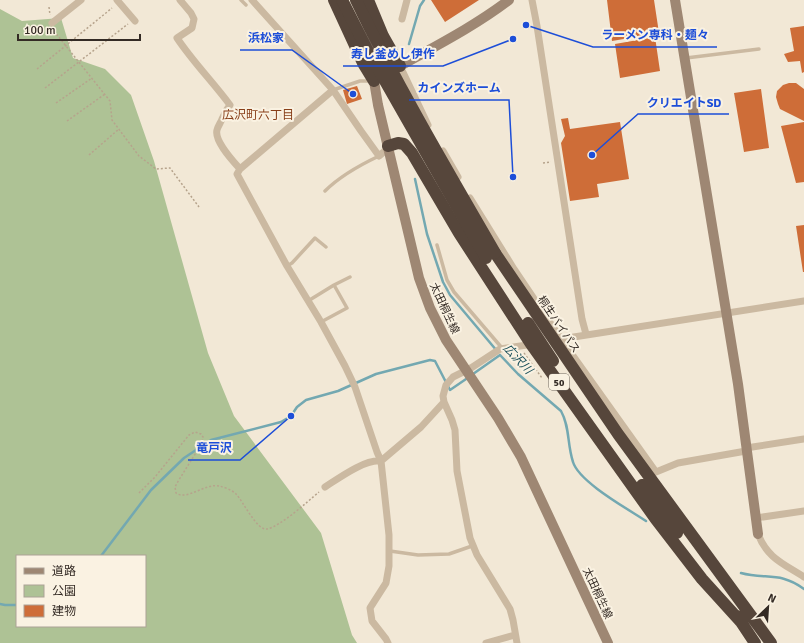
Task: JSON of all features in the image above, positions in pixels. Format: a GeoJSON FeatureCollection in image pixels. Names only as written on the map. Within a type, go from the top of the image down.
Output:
{"type":"FeatureCollection","features":[{"type":"Feature","properties":{"kind":"highway"},"geometry":{"type":"LineString","coordinates":[[334,0],[363,63],[374,81]]}},
{"type":"Feature","properties":{"kind":"highway","name":"桐生バイパス"},"geometry":{"type":"LineString","coordinates":[[342,0],[372,58],[491,256],[618,434],[771,643]]}},
{"type":"Feature","properties":{"kind":"highway","name":"桐生バイパス"},"geometry":{"type":"LineString","coordinates":[[356,0],[378,46],[535,335],[755,643]]}},
{"type":"Feature","properties":{"kind":"highway"},"geometry":{"type":"LineString","coordinates":[[368,0],[384,36],[400,66]]}},
{"type":"Feature","properties":{"kind":"highway","name":"50"},"geometry":{"type":"LineString","coordinates":[[388,146],[398,143],[404,144],[412,153],[458,232],[655,518],[702,579],[741,622]]}},
{"type":"Feature","properties":{"kind":"highway","name":"50"},"geometry":{"type":"LineString","coordinates":[[656,472],[704,541],[726,580]]}},
{"type":"Feature","properties":{"kind":"main road"},"geometry":{"type":"LineString","coordinates":[[675,0],[727,312],[758,534]]}},
{"type":"Feature","properties":{"kind":"main road"},"geometry":{"type":"LineString","coordinates":[[374,81],[475,24],[505,1]]}},
{"type":"Feature","properties":{"kind":"main road","name":"太田桐生線"},"geometry":{"type":"LineString","coordinates":[[374,81],[378,105],[424,295],[446,340],[498,418],[521,457],[608,643]]}},
{"type":"Feature","properties":{"kind":"street"},"geometry":{"type":"LineString","coordinates":[[52,23],[81,0]]}},
{"type":"Feature","properties":{"kind":"street"},"geometry":{"type":"LineString","coordinates":[[116,0],[131,22]]}},
{"type":"Feature","properties":{"kind":"street"},"geometry":{"type":"LineString","coordinates":[[180,0],[194,19],[192,28],[177,38],[196,64],[217,87],[230,105],[225,111],[217,127],[216,135],[225,151],[240,169]]}},
{"type":"Feature","properties":{"kind":"street"},"geometry":{"type":"LineString","coordinates":[[252,0],[333,90],[379,156],[388,146]]}},
{"type":"Feature","properties":{"kind":"street"},"geometry":{"type":"LineString","coordinates":[[402,19],[407,0]]}},
{"type":"Feature","properties":{"kind":"street"},"geometry":{"type":"LineString","coordinates":[[532,0],[538,26],[582,319],[586,334]]}},
{"type":"Feature","properties":{"kind":"street"},"geometry":{"type":"LineString","coordinates":[[400,66],[425,119],[470,198],[514,269],[561,339],[656,472],[678,464],[804,439]]}},
{"type":"Feature","properties":{"kind":"street"},"geometry":{"type":"LineString","coordinates":[[333,90],[240,169],[237,174],[287,266],[321,322],[345,366],[355,387],[381,461],[390,551],[386,583],[370,608],[372,621],[388,643]]}},
{"type":"Feature","properties":{"kind":"street"},"geometry":{"type":"LineString","coordinates":[[561,339],[804,301]]}},
{"type":"Feature","properties":{"kind":"street"},"geometry":{"type":"LineString","coordinates":[[517,643],[510,609],[472,546],[457,471],[455,430],[444,402],[444,390],[446,385],[453,377],[472,368],[499,350],[534,344]]}},
{"type":"Feature","properties":{"kind":"street"},"geometry":{"type":"LineString","coordinates":[[381,461],[416,431],[444,402]]}},
{"type":"Feature","properties":{"kind":"street"},"geometry":{"type":"LineString","coordinates":[[325,487],[360,466],[375,460],[381,461]]}},
{"type":"Feature","properties":{"kind":"street"},"geometry":{"type":"LineString","coordinates":[[756,518],[804,511]]}},
{"type":"Feature","properties":{"kind":"street"},"geometry":{"type":"LineString","coordinates":[[758,534],[762,544],[771,555],[804,577]]}},
{"type":"Feature","properties":{"kind":"street"},"geometry":{"type":"LineString","coordinates":[[486,643],[515,635]]}},
{"type":"Feature","properties":{"kind":"lane"},"geometry":{"type":"LineString","coordinates":[[241,0],[246,5]]}},
{"type":"Feature","properties":{"kind":"lane"},"geometry":{"type":"LineString","coordinates":[[685,58],[759,49]]}},
{"type":"Feature","properties":{"kind":"lane"},"geometry":{"type":"LineString","coordinates":[[333,90],[360,81],[374,81]]}},
{"type":"Feature","properties":{"kind":"lane"},"geometry":{"type":"LineString","coordinates":[[324,191],[346,173],[379,156]]}},
{"type":"Feature","properties":{"kind":"lane"},"geometry":{"type":"LineString","coordinates":[[287,266],[292,263],[315,238],[326,247]]}},
{"type":"Feature","properties":{"kind":"lane"},"geometry":{"type":"LineString","coordinates":[[437,245],[447,280],[454,292],[499,350]]}},
{"type":"Feature","properties":{"kind":"lane"},"geometry":{"type":"LineString","coordinates":[[308,301],[350,277]]}},
{"type":"Feature","properties":{"kind":"lane"},"geometry":{"type":"LineString","coordinates":[[321,322],[347,308],[334,285]]}},
{"type":"Feature","properties":{"kind":"lane"},"geometry":{"type":"LineString","coordinates":[[390,551],[418,555],[448,554],[472,546]]}},
{"type":"Feature","properties":{"kind":"path"},"geometry":{"type":"LineString","coordinates":[[49,7],[54,31],[110,101],[112,120],[139,156],[156,169],[170,168],[199,207]]}},
{"type":"Feature","properties":{"kind":"path"},"geometry":{"type":"LineString","coordinates":[[37,69],[112,8]]}},
{"type":"Feature","properties":{"kind":"path"},"geometry":{"type":"LineString","coordinates":[[45,88],[131,22]]}},
{"type":"Feature","properties":{"kind":"path"},"geometry":{"type":"LineString","coordinates":[[56,103],[92,78]]}},
{"type":"Feature","properties":{"kind":"path"},"geometry":{"type":"LineString","coordinates":[[67,121],[105,94]]}},
{"type":"Feature","properties":{"kind":"path"},"geometry":{"type":"LineString","coordinates":[[89,155],[119,129]]}},
{"type":"Feature","properties":{"kind":"path"},"geometry":{"type":"LineString","coordinates":[[543,163],[554,161]]}},
{"type":"Feature","properties":{"kind":"path"},"geometry":{"type":"LineString","coordinates":[[139,493],[155,477],[189,435],[195,432],[201,434],[203,437],[202,442],[175,487],[176,493],[179,495],[184,496],[209,486],[226,488],[234,492],[257,524],[262,529],[266,529],[274,526],[291,515],[325,487]]}},
{"type":"Feature","properties":{"kind":"green space"},"geometry":{"type":"Polygon","coordinates":[[[0,9],[22,21],[61,18],[73,58],[105,69],[131,95],[154,161],[208,353],[234,416],[321,533],[352,635],[357,643],[0,643],[0,9]]]}},
{"type":"Feature","properties":{"kind":"building"},"geometry":{"type":"Polygon","coordinates":[[[431,0],[479,0],[445,22],[431,0]]]}},
{"type":"Feature","properties":{"kind":"building"},"geometry":{"type":"Polygon","coordinates":[[[607,0],[654,0],[659,33],[612,41],[607,0]]]}},
{"type":"Feature","properties":{"kind":"building"},"geometry":{"type":"Polygon","coordinates":[[[804,26],[804,72],[802,73],[800,61],[788,62],[784,54],[794,51],[790,28],[804,26]]]}},
{"type":"Feature","properties":{"kind":"building"},"geometry":{"type":"Polygon","coordinates":[[[655,37],[660,71],[620,78],[615,44],[655,37]]]}},
{"type":"Feature","properties":{"kind":"building"},"geometry":{"type":"Polygon","coordinates":[[[796,83],[804,89],[804,121],[780,109],[778,104],[776,97],[777,91],[783,85],[796,83]]]}},
{"type":"Feature","properties":{"kind":"building"},"geometry":{"type":"Polygon","coordinates":[[[357,86],[362,99],[347,104],[343,90],[357,86]]]}},
{"type":"Feature","properties":{"kind":"building"},"geometry":{"type":"Polygon","coordinates":[[[761,89],[769,148],[744,152],[734,93],[761,89]]]}},
{"type":"Feature","properties":{"kind":"building"},"geometry":{"type":"Polygon","coordinates":[[[568,118],[570,129],[620,122],[629,179],[597,184],[599,197],[570,201],[561,143],[565,136],[561,119],[568,118]]]}},
{"type":"Feature","properties":{"kind":"building"},"geometry":{"type":"Polygon","coordinates":[[[804,122],[804,182],[796,183],[781,126],[804,122]]]}},
{"type":"Feature","properties":{"kind":"building"},"geometry":{"type":"Polygon","coordinates":[[[804,225],[804,272],[803,272],[796,226],[804,225]]]}},
{"type":"Feature","properties":{"kind":"waterway","name":"広沢川"},"geometry":{"type":"LineString","coordinates":[[409,44],[420,6],[424,0]]}},
{"type":"Feature","properties":{"kind":"waterway","name":"広沢川"},"geometry":{"type":"LineString","coordinates":[[415,179],[427,234],[443,282],[450,295],[497,351]]}},
{"type":"Feature","properties":{"kind":"waterway","name":"広沢川"},"geometry":{"type":"LineString","coordinates":[[500,355],[518,374],[561,411],[566,423],[573,462],[577,470],[584,478],[646,521]]}},
{"type":"Feature","properties":{"kind":"waterway"},"geometry":{"type":"LineString","coordinates":[[473,374],[500,355]]}},
{"type":"Feature","properties":{"kind":"waterway"},"geometry":{"type":"LineString","coordinates":[[102,555],[151,490],[184,458],[211,440],[281,422],[291,416],[297,407],[306,400],[338,391],[376,374],[430,360],[435,361],[450,390],[469,377]]}},
{"type":"Feature","properties":{"kind":"waterway","name":"広沢川"},"geometry":{"type":"LineString","coordinates":[[741,573],[788,580],[804,589]]}},
{"type":"Feature","properties":{"kind":"waterway"},"geometry":{"type":"LineString","coordinates":[[0,604],[16,605]]}},
{"type":"Feature","properties":{"kind":"place","name":"ラーメン専科・麺々"},"geometry":{"type":"Point","coordinates":[526,25]}},
{"type":"Feature","properties":{"kind":"place","name":"寿し釜めし伊作"},"geometry":{"type":"Point","coordinates":[513,39]}},
{"type":"Feature","properties":{"kind":"place","name":"浜松家"},"geometry":{"type":"Point","coordinates":[353,94]}},
{"type":"Feature","properties":{"kind":"place","name":"クリエイトSD"},"geometry":{"type":"Point","coordinates":[592,155]}},
{"type":"Feature","properties":{"kind":"place","name":"カインズホーム"},"geometry":{"type":"Point","coordinates":[513,177]}},
{"type":"Feature","properties":{"kind":"place","name":"竜戸沢"},"geometry":{"type":"Point","coordinates":[291,416]}},
{"type":"Feature","properties":{"kind":"district","name":"広沢町六丁目"},"geometry":{"type":"Point","coordinates":[258,115]}}]}
